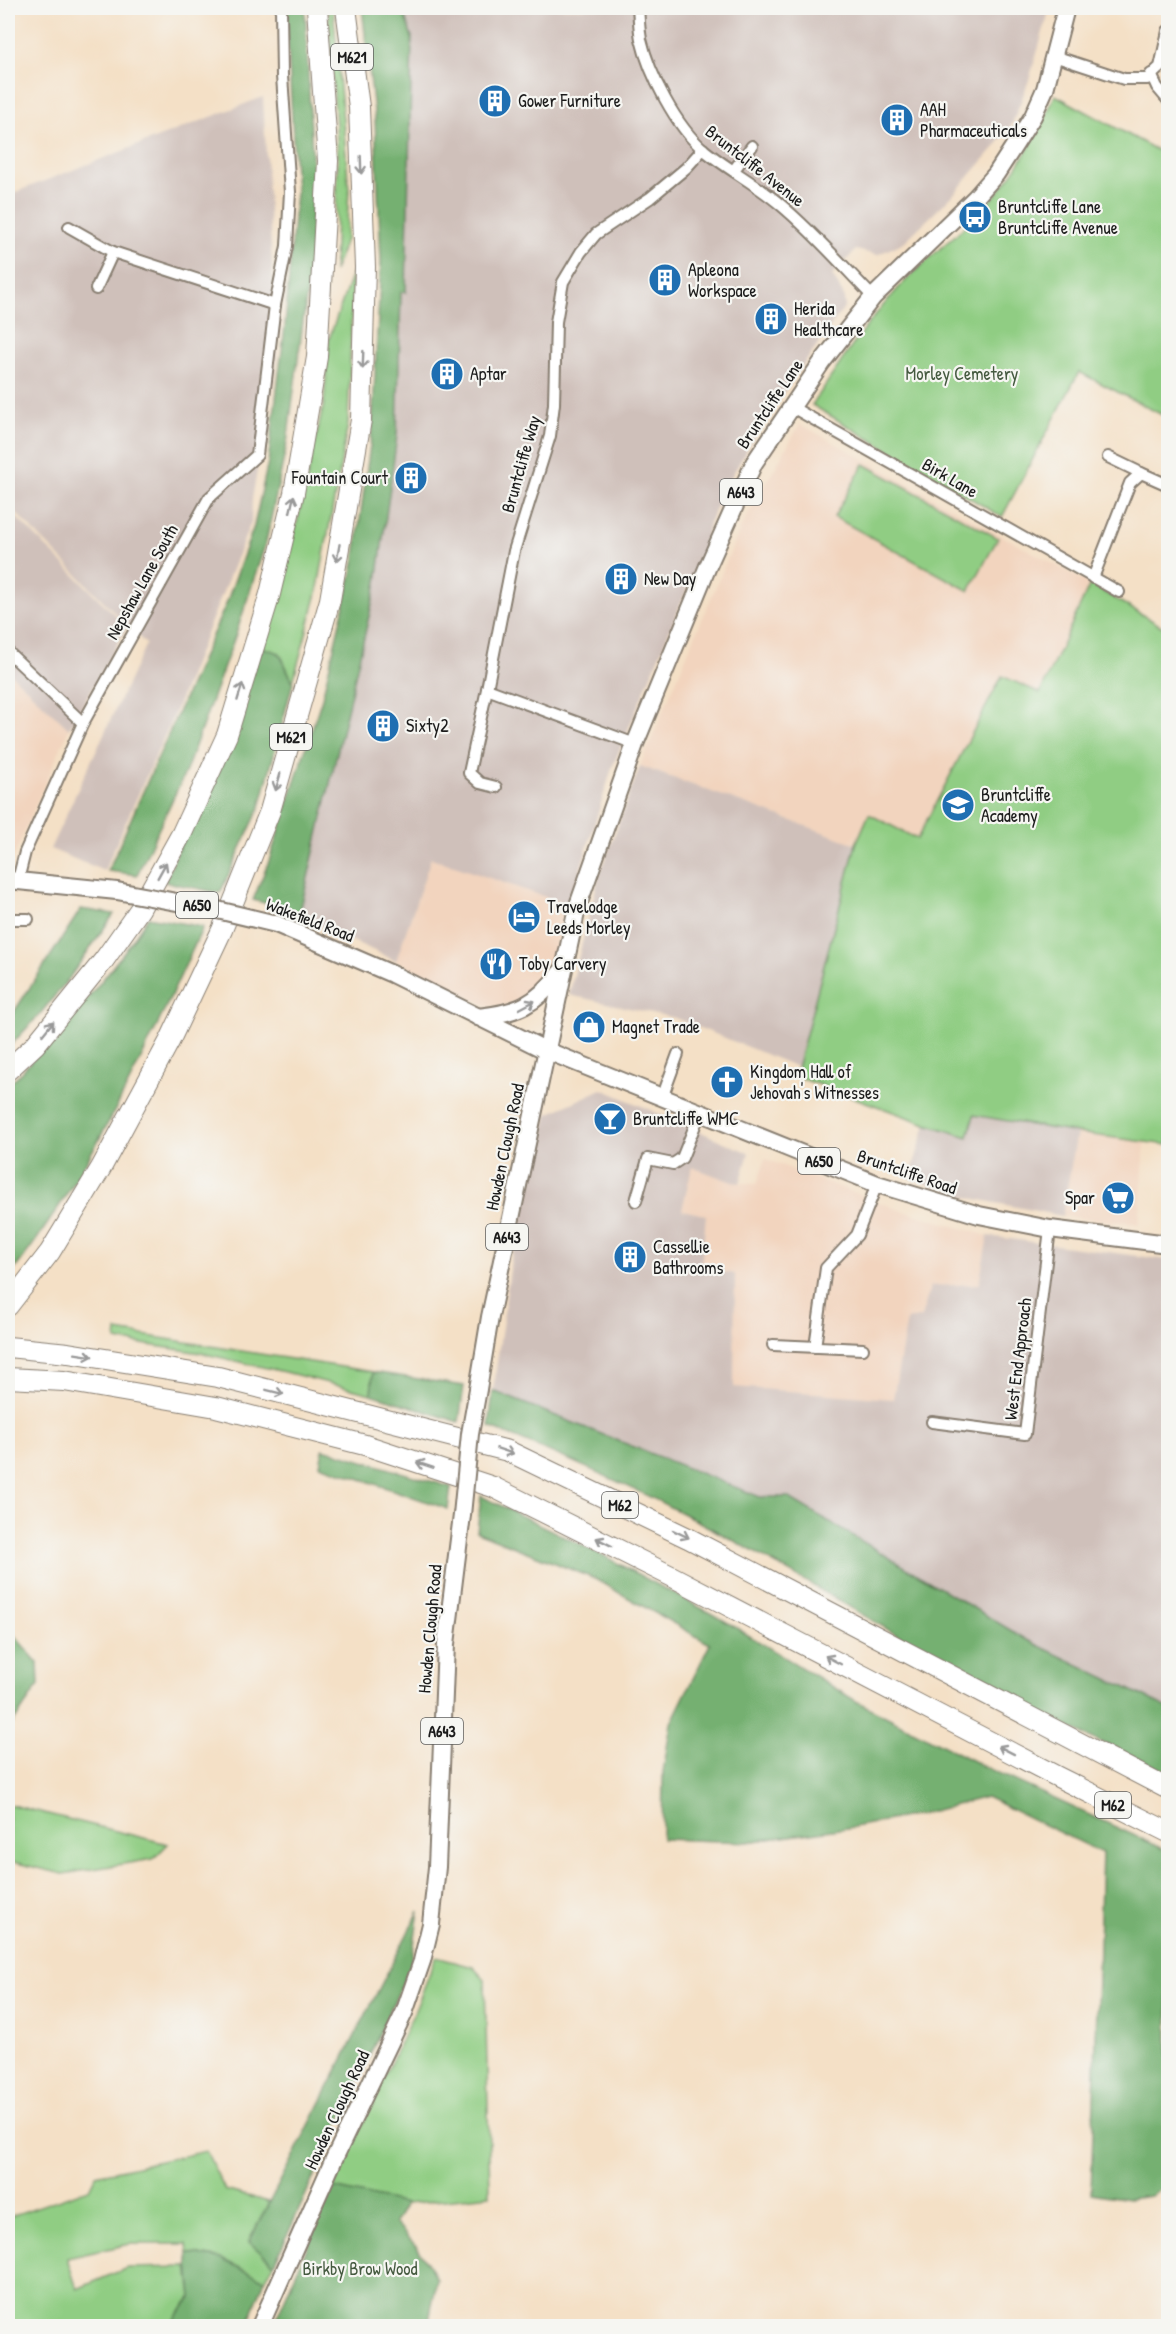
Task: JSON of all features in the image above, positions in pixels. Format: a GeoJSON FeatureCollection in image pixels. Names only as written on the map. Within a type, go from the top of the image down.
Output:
{"type":"FeatureCollection","features":[{"type":"Feature","properties":{"kind":"highway","name":"M621"},"geometry":{"type":"LineString","coordinates":[[8,1070],[35,1044],[90,977],[144,903],[182,833],[227,735],[270,594],[294,493],[317,357],[328,161],[317,8]]}},
{"type":"Feature","properties":{"kind":"highway","name":"M621"},"geometry":{"type":"LineString","coordinates":[[8,1306],[50,1252],[101,1168],[170,1040],[222,930],[270,811],[330,600],[361,420],[365,267],[359,107],[346,8]]}},
{"type":"Feature","properties":{"kind":"highway","name":"M62"},"geometry":{"type":"LineString","coordinates":[[17,1348],[68,1353],[218,1377],[508,1451],[688,1538],[1168,1789]]}},
{"type":"Feature","properties":{"kind":"highway","name":"M62"},"geometry":{"type":"LineString","coordinates":[[8,1378],[64,1381],[216,1407],[365,1445],[493,1487],[1168,1832]]}},
{"type":"Feature","properties":{"kind":"main road","name":"Bruntcliffe Lane"},"geometry":{"type":"LineString","coordinates":[[545,1050],[577,908],[635,744],[708,566],[754,464],[790,406],[873,297],[975,198],[996,174],[1033,116],[1045,89],[1066,8]]}},
{"type":"Feature","properties":{"kind":"main road","name":"Wakefield Road"},"geometry":{"type":"LineString","coordinates":[[13,880],[117,891],[187,903],[276,924],[392,974],[545,1050]]}},
{"type":"Feature","properties":{"kind":"main road"},"geometry":{"type":"LineString","coordinates":[[477,1017],[502,1015],[524,1007],[536,1000],[563,969]]}},
{"type":"Feature","properties":{"kind":"main road","name":"Bruntcliffe Road"},"geometry":{"type":"LineString","coordinates":[[545,1050],[877,1184],[979,1215],[1050,1229],[1168,1244]]}},
{"type":"Feature","properties":{"kind":"main road","name":"Howden Clough Road"},"geometry":{"type":"LineString","coordinates":[[260,2326],[334,2159],[404,2013],[422,1961],[431,1924],[436,1867],[446,1644],[471,1434],[490,1317],[545,1050]]}},
{"type":"Feature","properties":{"kind":"street","name":"Nepshaw Lane South"},"geometry":{"type":"LineString","coordinates":[[13,880],[83,723],[209,498],[257,455],[275,305],[287,246],[290,192],[282,76],[281,8]]}},
{"type":"Feature","properties":{"kind":"street","name":"Bruntcliffe Avenue"},"geometry":{"type":"LineString","coordinates":[[638,8],[641,38],[648,62],[669,105],[688,133],[703,149],[734,170],[802,224],[873,297]]}},
{"type":"Feature","properties":{"kind":"street"},"geometry":{"type":"LineString","coordinates":[[1054,56],[1124,79],[1147,79],[1160,67],[1168,30]]}},
{"type":"Feature","properties":{"kind":"street"},"geometry":{"type":"LineString","coordinates":[[1151,74],[1157,87],[1168,100]]}},
{"type":"Feature","properties":{"kind":"street"},"geometry":{"type":"LineString","coordinates":[[734,170],[752,146]]}},
{"type":"Feature","properties":{"kind":"street","name":"Bruntcliffe Way"},"geometry":{"type":"LineString","coordinates":[[496,787],[480,783],[469,773],[514,551],[550,436],[554,404],[556,321],[563,282],[580,252],[596,234],[650,198],[686,168],[703,149]]}},
{"type":"Feature","properties":{"kind":"street"},"geometry":{"type":"LineString","coordinates":[[69,227],[113,252],[275,305]]}},
{"type":"Feature","properties":{"kind":"street"},"geometry":{"type":"LineString","coordinates":[[96,289],[113,252]]}},
{"type":"Feature","properties":{"kind":"street","name":"Birk Lane"},"geometry":{"type":"LineString","coordinates":[[790,406],[1119,592]]}},
{"type":"Feature","properties":{"kind":"street"},"geometry":{"type":"LineString","coordinates":[[1108,457],[1168,485]]}},
{"type":"Feature","properties":{"kind":"street"},"geometry":{"type":"LineString","coordinates":[[1093,578],[1130,483],[1141,473]]}},
{"type":"Feature","properties":{"kind":"street"},"geometry":{"type":"LineString","coordinates":[[8,652],[83,723]]}},
{"type":"Feature","properties":{"kind":"street"},"geometry":{"type":"LineString","coordinates":[[487,689],[635,744]]}},
{"type":"Feature","properties":{"kind":"street"},"geometry":{"type":"LineString","coordinates":[[8,919],[28,919]]}},
{"type":"Feature","properties":{"kind":"street"},"geometry":{"type":"LineString","coordinates":[[662,1098],[678,1054]]}},
{"type":"Feature","properties":{"kind":"street"},"geometry":{"type":"LineString","coordinates":[[636,1201],[648,1159],[673,1164],[682,1158],[700,1113]]}},
{"type":"Feature","properties":{"kind":"street"},"geometry":{"type":"LineString","coordinates":[[815,1347],[826,1268],[857,1235],[877,1184]]}},
{"type":"Feature","properties":{"kind":"street","name":"West End Approach"},"geometry":{"type":"LineString","coordinates":[[932,1422],[1025,1434],[1050,1229]]}},
{"type":"Feature","properties":{"kind":"street"},"geometry":{"type":"LineString","coordinates":[[774,1345],[863,1348]]}},
{"type":"Feature","properties":{"kind":"shaded area"},"geometry":{"type":"Polygon","coordinates":[[[402,8],[1050,8],[1029,80],[1012,124],[996,146],[952,196],[904,242],[877,255],[856,250],[832,275],[843,294],[845,306],[764,421],[727,484],[709,523],[705,546],[612,768],[569,905],[431,858],[396,961],[299,916],[377,582],[397,436],[401,292],[406,291],[412,37],[402,8]]]}},
{"type":"Feature","properties":{"kind":"shaded area"},"geometry":{"type":"Polygon","coordinates":[[[263,97],[277,360],[252,499],[251,522],[172,719],[104,871],[50,849],[146,644],[8,505],[8,195],[263,97]]]}},
{"type":"Feature","properties":{"kind":"shaded area","name":"Bruntcliffe Academy"},"geometry":{"type":"Polygon","coordinates":[[[800,424],[1090,584],[1168,630],[1168,1145],[1145,1142],[1139,1224],[1062,1216],[1077,1132],[926,1124],[795,1076],[856,844],[640,766],[741,527],[800,424]]]}},
{"type":"Feature","properties":{"kind":"shaded area"},"geometry":{"type":"Polygon","coordinates":[[[8,509],[127,627],[69,729],[8,671],[8,509]]]}},
{"type":"Feature","properties":{"kind":"shaded area"},"geometry":{"type":"Polygon","coordinates":[[[8,671],[69,729],[8,869],[8,671]]]}},
{"type":"Feature","properties":{"kind":"shaded area"},"geometry":{"type":"Polygon","coordinates":[[[640,766],[856,844],[797,1067],[675,1018],[569,995],[599,876],[640,766]]]}},
{"type":"Feature","properties":{"kind":"shaded area"},"geometry":{"type":"Polygon","coordinates":[[[612,768],[552,963],[540,987],[527,998],[500,1007],[487,1006],[396,961],[431,858],[612,768]]]}},
{"type":"Feature","properties":{"kind":"shaded area"},"geometry":{"type":"Polygon","coordinates":[[[602,1089],[749,1153],[740,1183],[692,1167],[682,1210],[706,1215],[701,1268],[735,1274],[734,1387],[893,1399],[907,1320],[921,1317],[931,1286],[979,1284],[988,1236],[1168,1260],[1168,1708],[1027,1640],[789,1497],[760,1498],[493,1391],[512,1255],[548,1114],[602,1089]]]}},
{"type":"Feature","properties":{"kind":"shaded area"},"geometry":{"type":"Polygon","coordinates":[[[974,1115],[1077,1133],[1062,1216],[961,1196],[910,1178],[926,1124],[967,1136],[974,1115]]]}},
{"type":"Feature","properties":{"kind":"shaded area"},"geometry":{"type":"Polygon","coordinates":[[[765,1159],[900,1210],[988,1236],[979,1284],[932,1286],[921,1317],[907,1321],[893,1399],[733,1387],[735,1274],[701,1268],[706,1215],[682,1210],[692,1167],[732,1182],[757,1184],[765,1159]]]}},
{"type":"Feature","properties":{"kind":"green space"},"geometry":{"type":"Polygon","coordinates":[[[286,8],[305,8],[313,174],[311,261],[287,443],[266,542],[236,634],[186,771],[137,875],[108,871],[226,604],[254,526],[268,462],[285,326],[296,192],[286,8]]]}},
{"type":"Feature","properties":{"kind":"green space"},"geometry":{"type":"Polygon","coordinates":[[[328,8],[333,8],[349,190],[346,239],[334,272],[338,157],[328,8]]]}},
{"type":"Feature","properties":{"kind":"green space"},"geometry":{"type":"Polygon","coordinates":[[[362,8],[402,8],[412,37],[406,292],[401,292],[397,436],[377,582],[299,916],[287,909],[253,900],[269,861],[322,698],[354,564],[372,430],[381,261],[375,120],[362,8]]]}},
{"type":"Feature","properties":{"kind":"green space","name":"Morley Cemetery"},"geometry":{"type":"Polygon","coordinates":[[[1055,95],[1168,156],[1168,418],[1079,372],[1002,517],[812,405],[884,304],[979,213],[1002,187],[1032,143],[1055,95]]]}},
{"type":"Feature","properties":{"kind":"green space"},"geometry":{"type":"Polygon","coordinates":[[[353,271],[348,424],[317,593],[293,682],[280,653],[261,647],[297,523],[324,403],[329,339],[353,271]]]}},
{"type":"Feature","properties":{"kind":"green space"},"geometry":{"type":"Polygon","coordinates":[[[864,464],[998,538],[969,591],[834,517],[864,464]]]}},
{"type":"Feature","properties":{"kind":"green space"},"geometry":{"type":"Polygon","coordinates":[[[1090,584],[1168,630],[1168,1145],[1077,1133],[974,1115],[968,1137],[795,1076],[856,844],[869,814],[917,839],[1002,676],[1040,693],[1090,584]]]}},
{"type":"Feature","properties":{"kind":"green space"},"geometry":{"type":"Polygon","coordinates":[[[261,647],[279,653],[293,682],[260,807],[220,893],[165,882],[261,647]]]}},
{"type":"Feature","properties":{"kind":"green space"},"geometry":{"type":"Polygon","coordinates":[[[81,909],[114,914],[70,977],[8,1048],[8,1021],[81,909]]]}},
{"type":"Feature","properties":{"kind":"green space"},"geometry":{"type":"Polygon","coordinates":[[[148,917],[203,927],[116,1109],[65,1197],[8,1278],[8,1086],[100,983],[148,917]]]}},
{"type":"Feature","properties":{"kind":"green space"},"geometry":{"type":"Polygon","coordinates":[[[117,1331],[373,1372],[371,1394],[201,1353],[116,1340],[117,1331]]]}},
{"type":"Feature","properties":{"kind":"green space"},"geometry":{"type":"Polygon","coordinates":[[[373,1372],[464,1386],[459,1422],[371,1394],[373,1372]]]}},
{"type":"Feature","properties":{"kind":"green space"},"geometry":{"type":"Polygon","coordinates":[[[493,1391],[760,1497],[788,1497],[1027,1640],[1168,1708],[1168,1772],[1113,1748],[978,1681],[676,1510],[583,1466],[489,1427],[493,1391]]]}},
{"type":"Feature","properties":{"kind":"green space"},"geometry":{"type":"Polygon","coordinates":[[[323,1449],[451,1487],[448,1509],[320,1465],[323,1449]]]}},
{"type":"Feature","properties":{"kind":"green space"},"geometry":{"type":"Polygon","coordinates":[[[481,1496],[604,1556],[725,1621],[856,1701],[983,1766],[1168,1851],[1168,2183],[1151,2196],[1129,2199],[1091,2193],[1102,1853],[986,1797],[921,1814],[854,1827],[747,1842],[662,1839],[663,1772],[671,1723],[710,1644],[595,1579],[477,1532],[481,1496]]]}},
{"type":"Feature","properties":{"kind":"green space"},"geometry":{"type":"Polygon","coordinates":[[[8,1628],[38,1663],[39,1685],[8,1730],[8,1628]]]}},
{"type":"Feature","properties":{"kind":"green space"},"geometry":{"type":"Polygon","coordinates":[[[8,1804],[168,1844],[153,1859],[63,1874],[8,1861],[8,1804]]]}},
{"type":"Feature","properties":{"kind":"green space"},"geometry":{"type":"Polygon","coordinates":[[[419,1911],[411,1965],[274,2264],[249,2242],[419,1911]]]}},
{"type":"Feature","properties":{"kind":"green space"},"geometry":{"type":"Polygon","coordinates":[[[436,1957],[473,1967],[485,1980],[490,2195],[406,2204],[333,2188],[416,2008],[436,1957]]]}},
{"type":"Feature","properties":{"kind":"green space"},"geometry":{"type":"Polygon","coordinates":[[[206,2151],[225,2190],[269,2202],[249,2241],[274,2264],[265,2280],[221,2259],[188,2253],[187,2244],[130,2244],[67,2258],[77,2289],[127,2268],[188,2267],[192,2297],[169,2326],[8,2326],[8,2217],[89,2189],[96,2175],[206,2151]]]}},
{"type":"Feature","properties":{"kind":"green space","name":"Birkby Brow Wood"},"geometry":{"type":"Polygon","coordinates":[[[333,2188],[406,2204],[395,2223],[418,2248],[437,2279],[428,2326],[273,2326],[333,2188]]]}},
{"type":"Feature","properties":{"kind":"green space"},"geometry":{"type":"Polygon","coordinates":[[[188,2253],[221,2259],[265,2280],[247,2326],[169,2326],[192,2297],[188,2253]]]}},
{"type":"Feature","properties":{"kind":"place","name":"Gower Furniture"},"geometry":{"type":"Point","coordinates":[495,101]}},
{"type":"Feature","properties":{"kind":"place","name":"AAH Pharmaceuticals"},"geometry":{"type":"Point","coordinates":[897,120]}},
{"type":"Feature","properties":{"kind":"place","name":"Bruntcliffe Lane Bruntcliffe Avenue"},"geometry":{"type":"Point","coordinates":[975,217]}},
{"type":"Feature","properties":{"kind":"place","name":"Apleona Workspace"},"geometry":{"type":"Point","coordinates":[665,280]}},
{"type":"Feature","properties":{"kind":"place","name":"Herida Healthcare"},"geometry":{"type":"Point","coordinates":[771,319]}},
{"type":"Feature","properties":{"kind":"place","name":"Aptar"},"geometry":{"type":"Point","coordinates":[447,374]}},
{"type":"Feature","properties":{"kind":"place","name":"Fountain Court"},"geometry":{"type":"Point","coordinates":[411,478]}},
{"type":"Feature","properties":{"kind":"place","name":"New Day"},"geometry":{"type":"Point","coordinates":[621,579]}},
{"type":"Feature","properties":{"kind":"place","name":"Sixty2"},"geometry":{"type":"Point","coordinates":[383,726]}},
{"type":"Feature","properties":{"kind":"place","name":"Bruntcliffe Academy"},"geometry":{"type":"Point","coordinates":[958,805]}},
{"type":"Feature","properties":{"kind":"place","name":"Travelodge Leeds Morley"},"geometry":{"type":"Point","coordinates":[524,917]}},
{"type":"Feature","properties":{"kind":"place","name":"Toby Carvery"},"geometry":{"type":"Point","coordinates":[496,964]}},
{"type":"Feature","properties":{"kind":"place","name":"Magnet Trade"},"geometry":{"type":"Point","coordinates":[589,1027]}},
{"type":"Feature","properties":{"kind":"place","name":"Kingdom Hall of Jehovah's Witnesses"},"geometry":{"type":"Point","coordinates":[727,1082]}},
{"type":"Feature","properties":{"kind":"place","name":"Bruntcliffe WMC"},"geometry":{"type":"Point","coordinates":[610,1119]}},
{"type":"Feature","properties":{"kind":"place","name":"Spar"},"geometry":{"type":"Point","coordinates":[1118,1198]}},
{"type":"Feature","properties":{"kind":"place","name":"Cassellie Bathrooms"},"geometry":{"type":"Point","coordinates":[630,1257]}}]}
